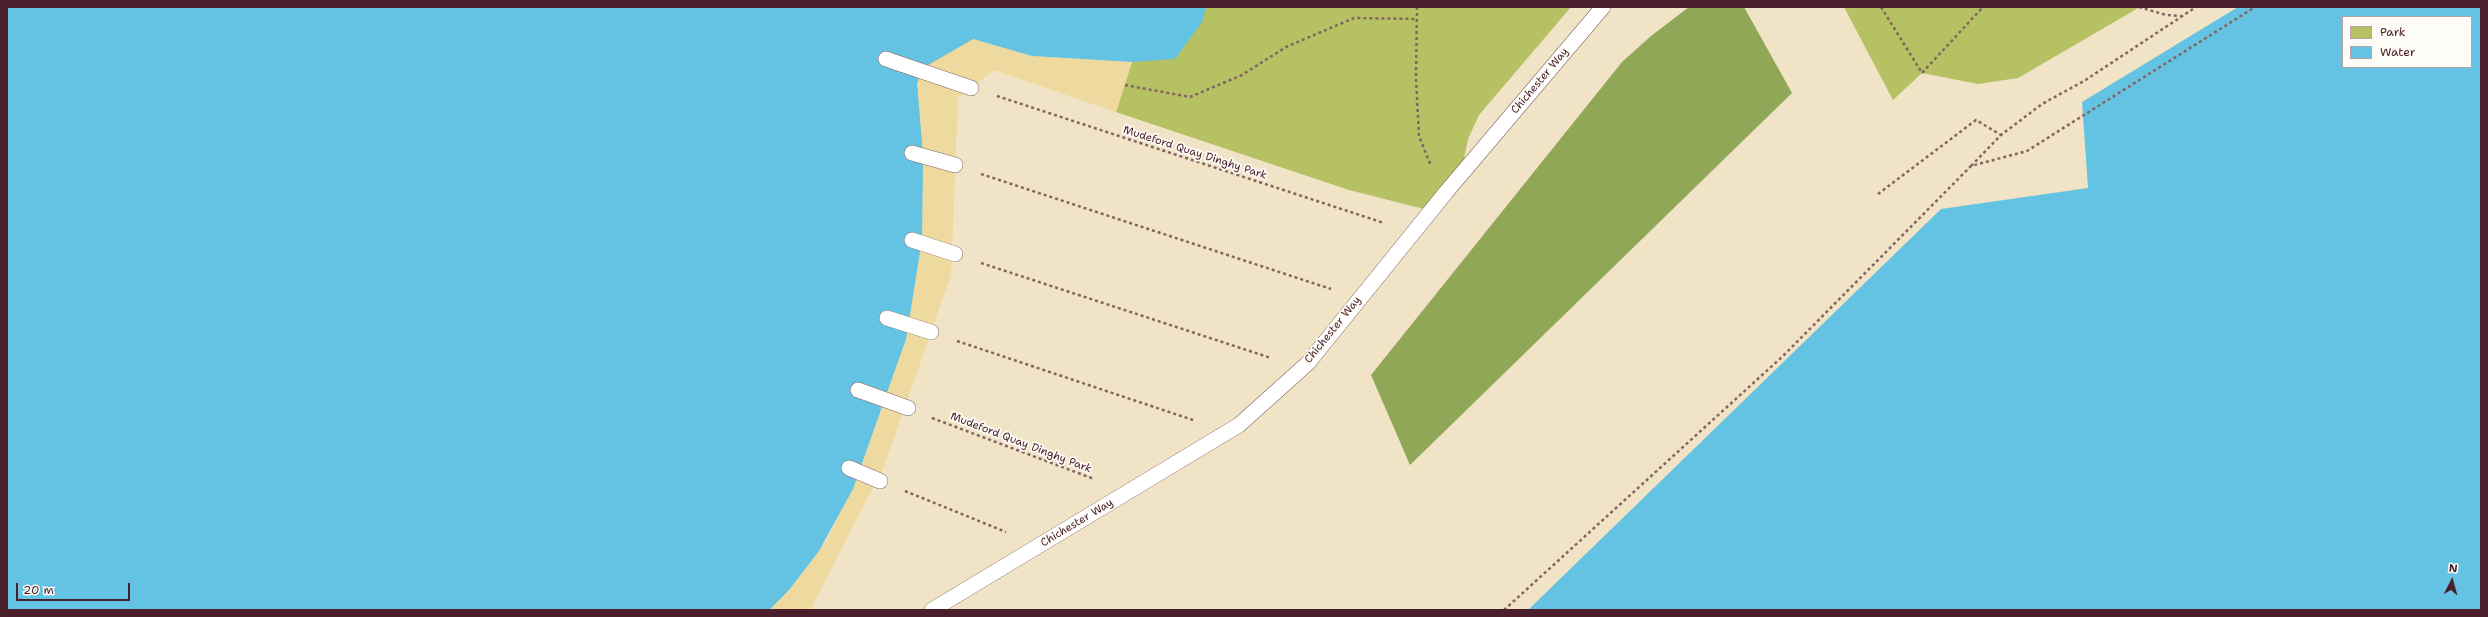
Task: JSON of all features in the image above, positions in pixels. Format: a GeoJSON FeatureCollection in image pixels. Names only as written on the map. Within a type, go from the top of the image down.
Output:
{"type":"FeatureCollection","features":[{"type":"Feature","properties":{"kind":"lane","name":"Chichester Way"},"geometry":{"type":"LineString","coordinates":[[932,610],[1239,425],[1302,368],[1447,191],[1603,7]]}},
{"type":"Feature","properties":{"kind":"lane"},"geometry":{"type":"LineString","coordinates":[[886,59],[971,88]]}},
{"type":"Feature","properties":{"kind":"lane"},"geometry":{"type":"LineString","coordinates":[[912,153],[955,166]]}},
{"type":"Feature","properties":{"kind":"lane"},"geometry":{"type":"LineString","coordinates":[[912,240],[955,254]]}},
{"type":"Feature","properties":{"kind":"lane"},"geometry":{"type":"LineString","coordinates":[[888,318],[931,332]]}},
{"type":"Feature","properties":{"kind":"lane"},"geometry":{"type":"LineString","coordinates":[[858,390],[908,408]]}},
{"type":"Feature","properties":{"kind":"lane"},"geometry":{"type":"LineString","coordinates":[[850,468],[880,481]]}},
{"type":"Feature","properties":{"kind":"path"},"geometry":{"type":"LineString","coordinates":[[1417,7],[1416,80],[1419,136],[1440,186],[1447,191]]}},
{"type":"Feature","properties":{"kind":"path"},"geometry":{"type":"LineString","coordinates":[[1881,7],[1922,73],[1983,7]]}},
{"type":"Feature","properties":{"kind":"path"},"geometry":{"type":"LineString","coordinates":[[2139,7],[2166,15],[2182,16]]}},
{"type":"Feature","properties":{"kind":"path"},"geometry":{"type":"LineString","coordinates":[[1504,610],[1783,356],[2001,135],[2042,104],[2084,81],[2196,7]]}},
{"type":"Feature","properties":{"kind":"path"},"geometry":{"type":"LineString","coordinates":[[1971,166],[2027,151],[2255,7]]}},
{"type":"Feature","properties":{"kind":"path"},"geometry":{"type":"LineString","coordinates":[[1125,85],[1190,97],[1242,75],[1286,47],[1354,18],[1417,19]]}},
{"type":"Feature","properties":{"kind":"path","name":"Mudeford Quay Dinghy Park"},"geometry":{"type":"LineString","coordinates":[[971,88],[1413,233]]}},
{"type":"Feature","properties":{"kind":"path"},"geometry":{"type":"LineString","coordinates":[[1878,194],[1976,120],[2001,135]]}},
{"type":"Feature","properties":{"kind":"path"},"geometry":{"type":"LineString","coordinates":[[955,166],[1358,298]]}},
{"type":"Feature","properties":{"kind":"path"},"geometry":{"type":"LineString","coordinates":[[955,254],[1302,368]]}},
{"type":"Feature","properties":{"kind":"path"},"geometry":{"type":"LineString","coordinates":[[931,332],[1228,432]]}},
{"type":"Feature","properties":{"kind":"path","name":"Mudeford Quay Dinghy Park"},"geometry":{"type":"LineString","coordinates":[[908,408],[1128,492]]}},
{"type":"Feature","properties":{"kind":"path"},"geometry":{"type":"LineString","coordinates":[[880,481],[1040,545]]}},
{"type":"Feature","properties":{"kind":"green space"},"geometry":{"type":"Polygon","coordinates":[[[558,7],[1571,7],[1479,115],[1468,139],[1462,169],[1432,211],[1349,190],[1116,112],[1132,62],[973,39],[789,590],[769,610],[591,610],[558,7]]]}},
{"type":"Feature","properties":{"kind":"green space"},"geometry":{"type":"Polygon","coordinates":[[[1689,7],[1744,7],[1792,93],[1410,465],[1371,375],[1622,62],[1651,36],[1689,7]]]}},
{"type":"Feature","properties":{"kind":"green space"},"geometry":{"type":"Polygon","coordinates":[[[1844,7],[2140,7],[2018,78],[1978,84],[1922,73],[1893,100],[1844,7]]]}},
{"type":"Feature","properties":{"kind":"sand"},"geometry":{"type":"Polygon","coordinates":[[[973,39],[1032,56],[1132,62],[1116,112],[994,70],[958,98],[951,275],[884,466],[810,610],[769,610],[789,590],[827,540],[857,477],[885,399],[922,240],[923,157],[917,84],[921,69],[973,39]]]}},
{"type":"Feature","properties":{"kind":"water"},"geometry":{"type":"Polygon","coordinates":[[[7,7],[1206,7],[1202,22],[1175,59],[1132,62],[1032,56],[973,39],[921,69],[917,84],[923,157],[922,240],[906,339],[853,489],[819,551],[789,590],[769,610],[7,610],[7,7]]]}},
{"type":"Feature","properties":{"kind":"water"},"geometry":{"type":"Polygon","coordinates":[[[2238,7],[2481,7],[2481,610],[1528,610],[1941,209],[2088,188],[2082,102],[2238,7]]]}}]}
